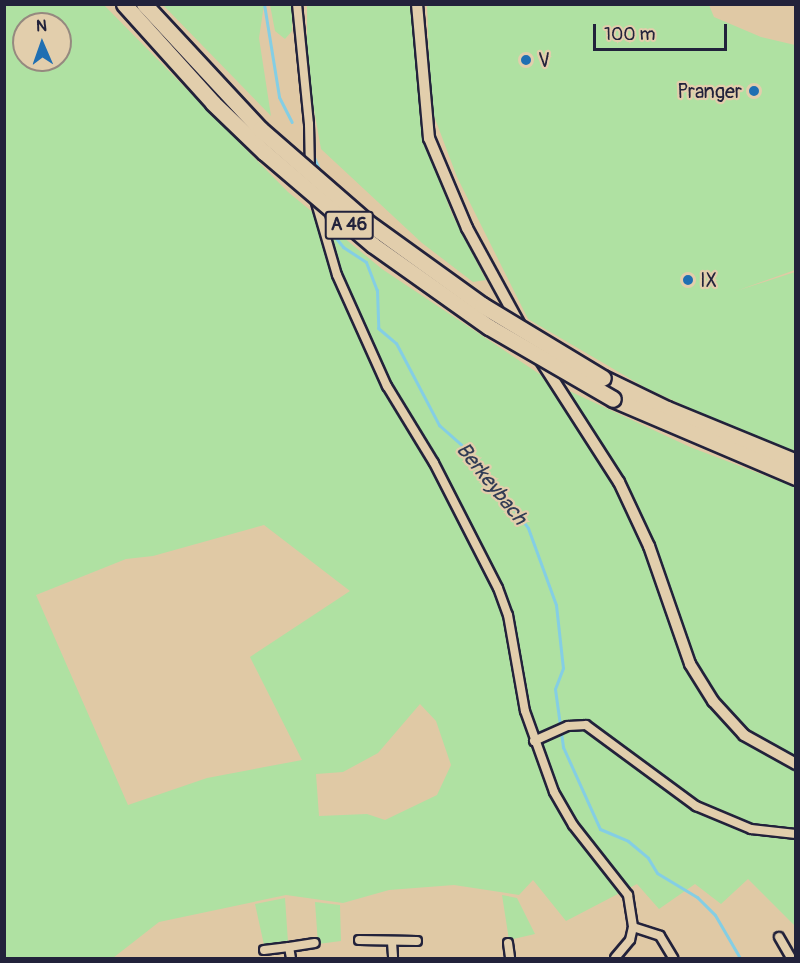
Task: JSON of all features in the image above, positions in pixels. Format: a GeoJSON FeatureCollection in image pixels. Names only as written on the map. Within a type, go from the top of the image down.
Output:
{"type":"FeatureCollection","features":[{"type":"Feature","properties":{"kind":"highway","name":"A 46"},"geometry":{"type":"LineString","coordinates":[[124,4],[213,103],[364,237],[489,327],[613,399],[795,477]]}},
{"type":"Feature","properties":{"kind":"highway","name":"A 46"},"geometry":{"type":"LineString","coordinates":[[144,4],[260,129],[367,222],[482,305],[603,378],[667,409],[795,462]]}},
{"type":"Feature","properties":{"kind":"street"},"geometry":{"type":"LineString","coordinates":[[297,4],[309,124],[308,157],[316,212],[333,265],[387,386],[434,464],[498,588],[508,615],[516,679],[534,741],[567,816],[624,887],[631,903],[633,927],[630,940],[615,958]]}},
{"type":"Feature","properties":{"kind":"street"},"geometry":{"type":"LineString","coordinates":[[417,4],[429,138],[467,228],[549,375],[619,482],[649,546],[690,664],[706,691],[744,735],[795,764]]}},
{"type":"Feature","properties":{"kind":"street"},"geometry":{"type":"LineString","coordinates":[[534,741],[568,726],[586,725],[696,807],[751,829],[795,834]]}},
{"type":"Feature","properties":{"kind":"street"},"geometry":{"type":"LineString","coordinates":[[633,927],[660,936],[673,958]]}},
{"type":"Feature","properties":{"kind":"street"},"geometry":{"type":"LineString","coordinates":[[779,937],[791,958]]}},
{"type":"Feature","properties":{"kind":"street"},"geometry":{"type":"LineString","coordinates":[[359,940],[417,941]]}},
{"type":"Feature","properties":{"kind":"street"},"geometry":{"type":"LineString","coordinates":[[392,942],[393,958]]}},
{"type":"Feature","properties":{"kind":"street"},"geometry":{"type":"LineString","coordinates":[[264,950],[315,943]]}},
{"type":"Feature","properties":{"kind":"street"},"geometry":{"type":"LineString","coordinates":[[508,943],[510,958]]}},
{"type":"Feature","properties":{"kind":"street"},"geometry":{"type":"LineString","coordinates":[[290,947],[291,958]]}},
{"type":"Feature","properties":{"kind":"green space"},"geometry":{"type":"Polygon","coordinates":[[[5,5],[104,5],[288,192],[382,269],[541,375],[614,483],[663,574],[565,389],[690,447],[795,487],[795,926],[748,879],[721,904],[695,884],[659,909],[637,884],[566,921],[533,880],[519,895],[454,885],[389,890],[343,903],[286,895],[159,922],[113,958],[5,958],[5,5]],[[264,525],[153,556],[126,559],[36,595],[128,805],[207,778],[302,760],[250,657],[350,591],[264,525]],[[420,704],[378,753],[343,772],[316,774],[319,816],[367,814],[385,820],[437,795],[451,765],[436,721],[420,704]]]}},
{"type":"Feature","properties":{"kind":"green space"},"geometry":{"type":"Polygon","coordinates":[[[163,5],[264,5],[259,38],[271,116],[163,5]]]}},
{"type":"Feature","properties":{"kind":"green space"},"geometry":{"type":"Polygon","coordinates":[[[270,5],[293,5],[292,31],[285,39],[275,31],[270,5]]]}},
{"type":"Feature","properties":{"kind":"green space"},"geometry":{"type":"Polygon","coordinates":[[[307,5],[412,5],[425,143],[452,214],[486,280],[473,282],[422,243],[321,149],[307,70],[307,5]]]}},
{"type":"Feature","properties":{"kind":"green space"},"geometry":{"type":"Polygon","coordinates":[[[427,5],[709,5],[714,17],[761,37],[795,45],[795,270],[736,291],[795,272],[795,451],[735,429],[646,388],[528,319],[457,177],[431,108],[427,5]]]}},
{"type":"Feature","properties":{"kind":"green space"},"geometry":{"type":"Polygon","coordinates":[[[502,895],[517,898],[535,934],[509,940],[502,895]]]}},
{"type":"Feature","properties":{"kind":"green space"},"geometry":{"type":"Polygon","coordinates":[[[285,898],[288,942],[264,945],[255,904],[285,898]]]}},
{"type":"Feature","properties":{"kind":"green space"},"geometry":{"type":"Polygon","coordinates":[[[315,902],[340,905],[341,941],[318,944],[315,902]]]}},
{"type":"Feature","properties":{"kind":"waterway","name":"Berkeybach"},"geometry":{"type":"LineString","coordinates":[[264,4],[279,97],[292,122]]}},
{"type":"Feature","properties":{"kind":"waterway","name":"Berkeybach"},"geometry":{"type":"LineString","coordinates":[[313,155],[321,174]]}},
{"type":"Feature","properties":{"kind":"waterway","name":"Berkeybach"},"geometry":{"type":"LineString","coordinates":[[327,227],[343,247],[366,262],[377,290],[378,328],[396,343],[439,425],[474,456],[528,528],[556,605],[563,668],[555,689],[563,747],[600,829],[628,841],[648,858],[657,873],[697,897],[715,915],[740,958]]}},
{"type":"Feature","properties":{"kind":"place","name":"V"},"geometry":{"type":"Point","coordinates":[526,60]}},
{"type":"Feature","properties":{"kind":"place","name":"Pranger"},"geometry":{"type":"Point","coordinates":[754,91]}},
{"type":"Feature","properties":{"kind":"place","name":"IX"},"geometry":{"type":"Point","coordinates":[688,280]}}]}
